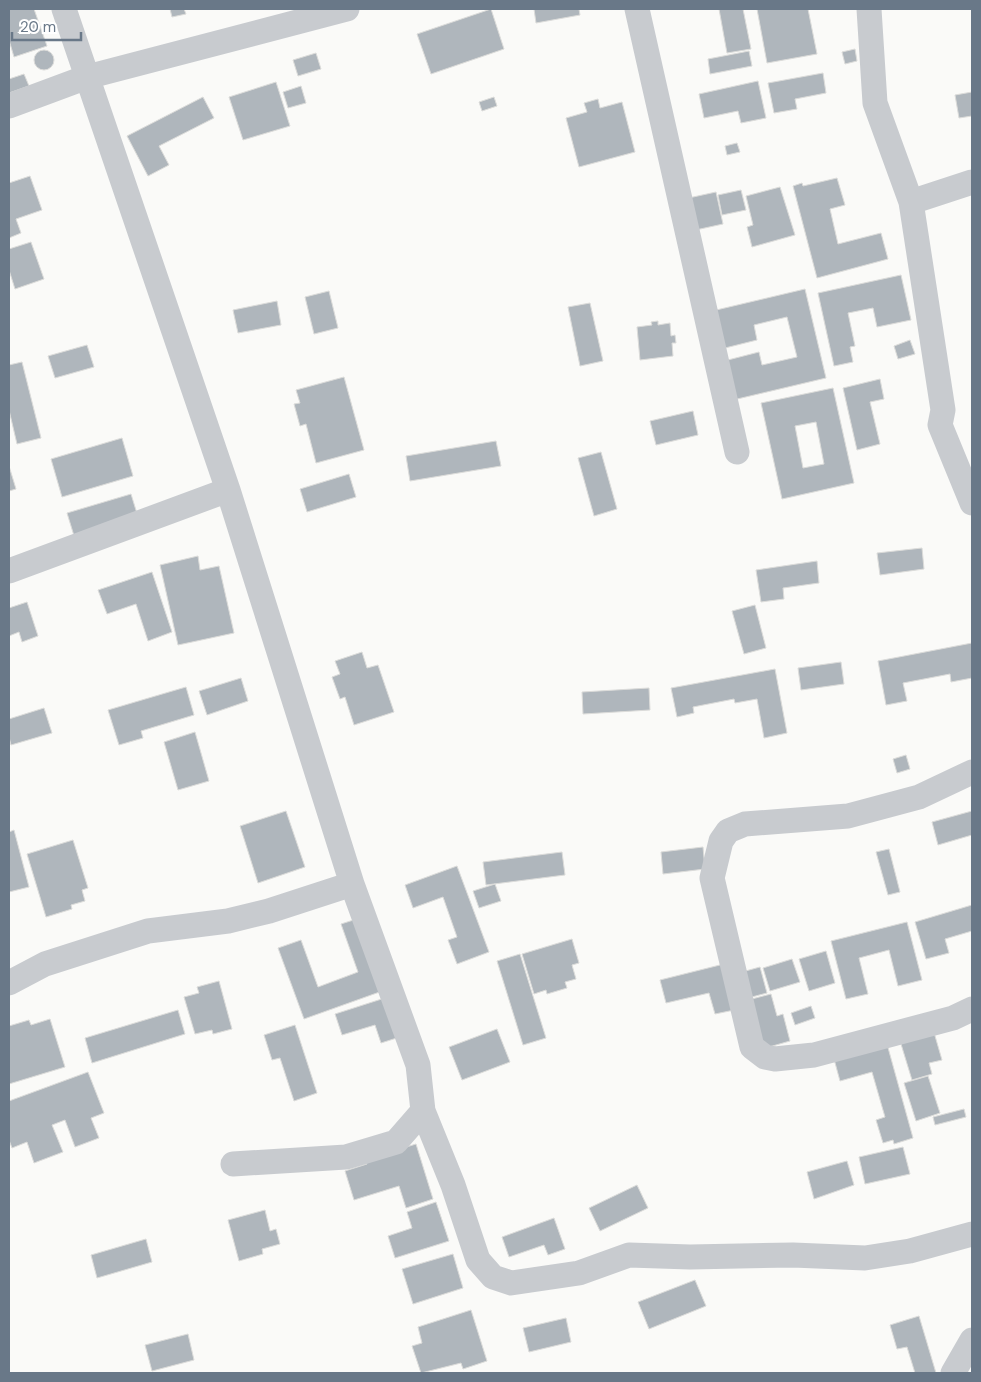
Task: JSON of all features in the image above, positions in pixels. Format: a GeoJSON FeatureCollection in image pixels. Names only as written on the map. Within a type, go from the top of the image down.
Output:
{"type":"FeatureCollection","features":[{"type":"Feature","properties":{"kind":"street"},"geometry":{"type":"LineString","coordinates":[[64,9],[228,490],[352,884],[418,1065],[422,1111],[454,1185],[478,1260],[493,1278],[511,1283],[579,1273],[629,1255],[690,1257],[793,1255],[865,1258],[910,1251],[972,1234]]}},
{"type":"Feature","properties":{"kind":"street"},"geometry":{"type":"LineString","coordinates":[[9,106],[87,77],[347,9]]}},
{"type":"Feature","properties":{"kind":"street"},"geometry":{"type":"LineString","coordinates":[[637,9],[737,452]]}},
{"type":"Feature","properties":{"kind":"street"},"geometry":{"type":"LineString","coordinates":[[869,9],[874,103],[912,202],[943,410],[940,425],[972,502]]}},
{"type":"Feature","properties":{"kind":"street"},"geometry":{"type":"LineString","coordinates":[[912,202],[972,182]]}},
{"type":"Feature","properties":{"kind":"street"},"geometry":{"type":"LineString","coordinates":[[9,571],[228,490]]}},
{"type":"Feature","properties":{"kind":"street"},"geometry":{"type":"LineString","coordinates":[[972,772],[919,797],[848,816],[745,824],[728,831],[722,841],[712,878],[752,1047],[765,1057],[775,1059],[814,1055],[954,1018],[972,1009]]}},
{"type":"Feature","properties":{"kind":"street"},"geometry":{"type":"LineString","coordinates":[[9,983],[45,964],[148,931],[228,921],[269,911],[352,884]]}},
{"type":"Feature","properties":{"kind":"street"},"geometry":{"type":"LineString","coordinates":[[233,1164],[346,1157],[396,1142],[422,1111]]}},
{"type":"Feature","properties":{"kind":"street"},"geometry":{"type":"LineString","coordinates":[[953,1373],[972,1340]]}},
{"type":"Feature","properties":{"kind":"building"},"geometry":{"type":"Polygon","coordinates":[[[9,9],[34,9],[47,46],[14,57],[9,40],[9,9]]]}},
{"type":"Feature","properties":{"kind":"building"},"geometry":{"type":"Polygon","coordinates":[[[170,9],[184,9],[186,14],[172,17],[170,9]]]}},
{"type":"Feature","properties":{"kind":"building"},"geometry":{"type":"Polygon","coordinates":[[[491,9],[504,49],[431,74],[417,34],[491,9]]]}},
{"type":"Feature","properties":{"kind":"building"},"geometry":{"type":"Polygon","coordinates":[[[534,9],[579,9],[580,15],[536,23],[534,9]]]}},
{"type":"Feature","properties":{"kind":"building"},"geometry":{"type":"Polygon","coordinates":[[[719,9],[743,9],[751,49],[727,53],[719,9]]]}},
{"type":"Feature","properties":{"kind":"building"},"geometry":{"type":"Polygon","coordinates":[[[757,9],[808,9],[817,54],[767,63],[757,9]]]}},
{"type":"Feature","properties":{"kind":"building"},"geometry":{"type":"Polygon","coordinates":[[[855,49],[857,61],[845,64],[842,52],[855,49]]]}},
{"type":"Feature","properties":{"kind":"building"},"geometry":{"type":"Polygon","coordinates":[[[40,50],[48,50],[54,56],[54,64],[48,70],[40,70],[34,64],[34,56],[40,50]]]}},
{"type":"Feature","properties":{"kind":"building"},"geometry":{"type":"Polygon","coordinates":[[[749,51],[752,66],[710,74],[708,59],[749,51]]]}},
{"type":"Feature","properties":{"kind":"building"},"geometry":{"type":"Polygon","coordinates":[[[316,53],[321,69],[298,76],[293,60],[316,53]]]}},
{"type":"Feature","properties":{"kind":"building"},"geometry":{"type":"Polygon","coordinates":[[[823,73],[826,93],[795,99],[797,109],[774,113],[768,83],[823,73]]]}},
{"type":"Feature","properties":{"kind":"building"},"geometry":{"type":"Polygon","coordinates":[[[24,74],[29,86],[9,93],[9,79],[24,74]]]}},
{"type":"Feature","properties":{"kind":"building"},"geometry":{"type":"Polygon","coordinates":[[[758,81],[766,118],[741,123],[738,111],[704,118],[699,94],[758,81]]]}},
{"type":"Feature","properties":{"kind":"building"},"geometry":{"type":"Polygon","coordinates":[[[276,82],[290,126],[243,140],[229,97],[276,82]]]}},
{"type":"Feature","properties":{"kind":"building"},"geometry":{"type":"Polygon","coordinates":[[[301,86],[306,103],[288,108],[283,92],[301,86]]]}},
{"type":"Feature","properties":{"kind":"building"},"geometry":{"type":"Polygon","coordinates":[[[972,92],[972,116],[959,118],[955,95],[972,92]]]}},
{"type":"Feature","properties":{"kind":"building"},"geometry":{"type":"Polygon","coordinates":[[[203,97],[214,118],[159,146],[169,165],[148,176],[127,136],[203,97]]]}},
{"type":"Feature","properties":{"kind":"building"},"geometry":{"type":"Polygon","coordinates":[[[494,97],[497,106],[482,111],[479,102],[494,97]]]}},
{"type":"Feature","properties":{"kind":"building"},"geometry":{"type":"Polygon","coordinates":[[[598,99],[600,108],[622,102],[635,152],[579,167],[566,118],[587,112],[584,103],[598,99]]]}},
{"type":"Feature","properties":{"kind":"building"},"geometry":{"type":"Polygon","coordinates":[[[737,143],[740,152],[727,155],[725,146],[737,143]]]}},
{"type":"Feature","properties":{"kind":"building"},"geometry":{"type":"Polygon","coordinates":[[[30,176],[42,210],[16,219],[21,233],[9,238],[9,183],[30,176]]]}},
{"type":"Feature","properties":{"kind":"building"},"geometry":{"type":"Polygon","coordinates":[[[837,178],[845,205],[830,209],[838,244],[881,233],[888,259],[817,278],[793,186],[802,183],[803,186],[837,178]]]}},
{"type":"Feature","properties":{"kind":"building"},"geometry":{"type":"Polygon","coordinates":[[[780,187],[795,235],[752,247],[747,227],[753,225],[746,196],[780,187]]]}},
{"type":"Feature","properties":{"kind":"building"},"geometry":{"type":"Polygon","coordinates":[[[741,190],[746,210],[722,215],[718,195],[741,190]]]}},
{"type":"Feature","properties":{"kind":"building"},"geometry":{"type":"Polygon","coordinates":[[[716,192],[723,224],[691,231],[684,199],[716,192]]]}},
{"type":"Feature","properties":{"kind":"building"},"geometry":{"type":"Polygon","coordinates":[[[31,242],[44,279],[15,289],[9,270],[9,249],[31,242]]]}},
{"type":"Feature","properties":{"kind":"building"},"geometry":{"type":"Polygon","coordinates":[[[901,275],[911,320],[877,327],[873,308],[848,313],[855,346],[850,347],[853,362],[834,366],[818,293],[901,275]]]}},
{"type":"Feature","properties":{"kind":"building"},"geometry":{"type":"Polygon","coordinates":[[[805,289],[826,378],[733,400],[724,361],[759,352],[762,365],[797,357],[787,317],[754,325],[757,340],[721,349],[712,311],[805,289]]]}},
{"type":"Feature","properties":{"kind":"building"},"geometry":{"type":"Polygon","coordinates":[[[329,291],[338,328],[314,334],[305,297],[329,291]]]}},
{"type":"Feature","properties":{"kind":"building"},"geometry":{"type":"Polygon","coordinates":[[[277,301],[281,325],[238,333],[233,310],[277,301]]]}},
{"type":"Feature","properties":{"kind":"building"},"geometry":{"type":"Polygon","coordinates":[[[590,303],[603,361],[580,366],[568,307],[590,303]]]}},
{"type":"Feature","properties":{"kind":"building"},"geometry":{"type":"Polygon","coordinates":[[[658,321],[658,325],[670,323],[671,336],[675,335],[676,343],[672,343],[673,356],[640,360],[637,327],[652,325],[651,322],[658,321]]]}},
{"type":"Feature","properties":{"kind":"building"},"geometry":{"type":"Polygon","coordinates":[[[910,340],[915,354],[898,359],[894,346],[910,340]]]}},
{"type":"Feature","properties":{"kind":"building"},"geometry":{"type":"Polygon","coordinates":[[[87,345],[94,367],[55,378],[48,356],[87,345]]]}},
{"type":"Feature","properties":{"kind":"building"},"geometry":{"type":"Polygon","coordinates":[[[22,362],[41,438],[17,444],[9,410],[9,365],[22,362]]]}},
{"type":"Feature","properties":{"kind":"building"},"geometry":{"type":"Polygon","coordinates":[[[344,377],[364,450],[316,463],[306,424],[300,426],[294,404],[300,403],[296,390],[344,377]]]}},
{"type":"Feature","properties":{"kind":"building"},"geometry":{"type":"Polygon","coordinates":[[[880,379],[884,399],[870,402],[880,444],[857,450],[843,388],[880,379]]]}},
{"type":"Feature","properties":{"kind":"building"},"geometry":{"type":"Polygon","coordinates":[[[833,388],[854,483],[782,499],[761,403],[833,388]],[[816,422],[795,426],[803,468],[824,464],[816,422]]]}},
{"type":"Feature","properties":{"kind":"building"},"geometry":{"type":"Polygon","coordinates":[[[693,411],[698,435],[656,445],[650,421],[693,411]]]}},
{"type":"Feature","properties":{"kind":"building"},"geometry":{"type":"Polygon","coordinates":[[[122,438],[133,476],[62,497],[51,459],[122,438]]]}},
{"type":"Feature","properties":{"kind":"building"},"geometry":{"type":"Polygon","coordinates":[[[496,441],[501,466],[410,481],[406,456],[496,441]]]}},
{"type":"Feature","properties":{"kind":"building"},"geometry":{"type":"Polygon","coordinates":[[[601,452],[617,509],[594,516],[578,458],[601,452]]]}},
{"type":"Feature","properties":{"kind":"building"},"geometry":{"type":"Polygon","coordinates":[[[9,466],[16,489],[9,491],[9,466]]]}},
{"type":"Feature","properties":{"kind":"building"},"geometry":{"type":"Polygon","coordinates":[[[349,474],[356,497],[307,512],[300,489],[349,474]]]}},
{"type":"Feature","properties":{"kind":"building"},"geometry":{"type":"Polygon","coordinates":[[[131,494],[139,520],[75,539],[67,513],[131,494]]]}},
{"type":"Feature","properties":{"kind":"building"},"geometry":{"type":"Polygon","coordinates":[[[922,548],[924,569],[880,575],[877,553],[922,548]]]}},
{"type":"Feature","properties":{"kind":"building"},"geometry":{"type":"Polygon","coordinates":[[[198,556],[200,570],[219,566],[234,633],[178,645],[160,565],[198,556]]]}},
{"type":"Feature","properties":{"kind":"building"},"geometry":{"type":"Polygon","coordinates":[[[817,561],[819,583],[783,588],[784,599],[761,602],[756,570],[817,561]]]}},
{"type":"Feature","properties":{"kind":"building"},"geometry":{"type":"Polygon","coordinates":[[[152,572],[172,632],[148,641],[136,604],[107,614],[98,590],[152,572]]]}},
{"type":"Feature","properties":{"kind":"building"},"geometry":{"type":"Polygon","coordinates":[[[27,602],[38,636],[22,642],[19,632],[9,636],[9,608],[27,602]]]}},
{"type":"Feature","properties":{"kind":"building"},"geometry":{"type":"Polygon","coordinates":[[[755,605],[766,648],[744,654],[732,611],[755,605]]]}},
{"type":"Feature","properties":{"kind":"building"},"geometry":{"type":"Polygon","coordinates":[[[972,643],[972,678],[951,682],[950,674],[903,683],[907,701],[886,705],[878,661],[972,643]]]}},
{"type":"Feature","properties":{"kind":"building"},"geometry":{"type":"Polygon","coordinates":[[[362,652],[367,668],[378,665],[394,712],[354,725],[345,697],[340,699],[332,677],[340,674],[335,661],[362,652]]]}},
{"type":"Feature","properties":{"kind":"building"},"geometry":{"type":"Polygon","coordinates":[[[841,662],[844,684],[801,690],[798,668],[841,662]]]}},
{"type":"Feature","properties":{"kind":"building"},"geometry":{"type":"Polygon","coordinates":[[[775,669],[787,733],[764,738],[757,699],[735,703],[734,699],[693,707],[694,713],[677,717],[671,688],[775,669]]]}},
{"type":"Feature","properties":{"kind":"building"},"geometry":{"type":"Polygon","coordinates":[[[241,678],[248,701],[207,715],[199,691],[241,678]]]}},
{"type":"Feature","properties":{"kind":"building"},"geometry":{"type":"Polygon","coordinates":[[[186,687],[194,715],[141,731],[143,738],[119,745],[108,710],[186,687]]]}},
{"type":"Feature","properties":{"kind":"building"},"geometry":{"type":"Polygon","coordinates":[[[649,688],[650,710],[583,714],[582,692],[649,688]]]}},
{"type":"Feature","properties":{"kind":"building"},"geometry":{"type":"Polygon","coordinates":[[[44,708],[52,733],[11,745],[9,719],[44,708]]]}},
{"type":"Feature","properties":{"kind":"building"},"geometry":{"type":"Polygon","coordinates":[[[195,732],[209,781],[178,790],[164,742],[195,732]]]}},
{"type":"Feature","properties":{"kind":"building"},"geometry":{"type":"Polygon","coordinates":[[[906,755],[910,769],[897,773],[893,759],[906,755]]]}},
{"type":"Feature","properties":{"kind":"building"},"geometry":{"type":"Polygon","coordinates":[[[286,811],[305,867],[258,883],[240,826],[286,811]]]}},
{"type":"Feature","properties":{"kind":"building"},"geometry":{"type":"Polygon","coordinates":[[[972,811],[972,835],[938,845],[932,822],[972,811]]]}},
{"type":"Feature","properties":{"kind":"building"},"geometry":{"type":"Polygon","coordinates":[[[14,830],[29,887],[9,892],[9,832],[14,830]]]}},
{"type":"Feature","properties":{"kind":"building"},"geometry":{"type":"Polygon","coordinates":[[[73,840],[88,888],[82,890],[85,901],[71,905],[72,909],[46,917],[27,854],[73,840]]]}},
{"type":"Feature","properties":{"kind":"building"},"geometry":{"type":"Polygon","coordinates":[[[703,847],[705,869],[663,874],[661,852],[703,847]]]}},
{"type":"Feature","properties":{"kind":"building"},"geometry":{"type":"Polygon","coordinates":[[[889,849],[900,892],[888,895],[876,852],[889,849]]]}},
{"type":"Feature","properties":{"kind":"building"},"geometry":{"type":"Polygon","coordinates":[[[562,852],[565,875],[486,885],[483,862],[562,852]]]}},
{"type":"Feature","properties":{"kind":"building"},"geometry":{"type":"Polygon","coordinates":[[[457,866],[489,952],[457,964],[448,940],[457,937],[443,897],[413,908],[405,885],[457,866]]]}},
{"type":"Feature","properties":{"kind":"building"},"geometry":{"type":"Polygon","coordinates":[[[495,884],[501,901],[479,908],[473,891],[495,884]]]}},
{"type":"Feature","properties":{"kind":"building"},"geometry":{"type":"Polygon","coordinates":[[[972,905],[972,931],[945,939],[949,953],[926,959],[915,922],[972,905]]]}},
{"type":"Feature","properties":{"kind":"building"},"geometry":{"type":"Polygon","coordinates":[[[363,917],[388,989],[304,1019],[278,948],[301,940],[318,987],[358,972],[341,924],[363,917]]]}},
{"type":"Feature","properties":{"kind":"building"},"geometry":{"type":"Polygon","coordinates":[[[907,922],[922,980],[898,986],[889,950],[859,958],[868,994],[846,999],[831,941],[907,922]]]}},
{"type":"Feature","properties":{"kind":"building"},"geometry":{"type":"Polygon","coordinates":[[[572,939],[579,963],[572,965],[576,979],[565,982],[567,988],[547,994],[546,990],[534,994],[522,954],[572,939]]]}},
{"type":"Feature","properties":{"kind":"building"},"geometry":{"type":"Polygon","coordinates":[[[826,951],[835,983],[809,991],[799,959],[826,951]]]}},
{"type":"Feature","properties":{"kind":"building"},"geometry":{"type":"Polygon","coordinates":[[[520,954],[546,1038],[523,1045],[497,961],[520,954]]]}},
{"type":"Feature","properties":{"kind":"building"},"geometry":{"type":"Polygon","coordinates":[[[792,959],[800,982],[770,991],[763,968],[792,959]]]}},
{"type":"Feature","properties":{"kind":"building"},"geometry":{"type":"Polygon","coordinates":[[[728,963],[739,1009],[715,1014],[709,993],[666,1003],[660,980],[728,963]]]}},
{"type":"Feature","properties":{"kind":"building"},"geometry":{"type":"Polygon","coordinates":[[[760,967],[767,993],[748,998],[742,972],[760,967]]]}},
{"type":"Feature","properties":{"kind":"building"},"geometry":{"type":"Polygon","coordinates":[[[219,981],[232,1029],[213,1034],[212,1030],[195,1034],[184,997],[199,993],[197,987],[219,981]]]}},
{"type":"Feature","properties":{"kind":"building"},"geometry":{"type":"Polygon","coordinates":[[[771,994],[777,1016],[783,1014],[790,1041],[762,1049],[748,1000],[771,994]]]}},
{"type":"Feature","properties":{"kind":"building"},"geometry":{"type":"Polygon","coordinates":[[[391,996],[403,1036],[381,1043],[375,1025],[342,1035],[335,1014],[391,996]]]}},
{"type":"Feature","properties":{"kind":"building"},"geometry":{"type":"Polygon","coordinates":[[[811,1006],[815,1018],[795,1025],[791,1013],[811,1006]]]}},
{"type":"Feature","properties":{"kind":"building"},"geometry":{"type":"Polygon","coordinates":[[[178,1010],[185,1034],[92,1063],[85,1038],[178,1010]]]}},
{"type":"Feature","properties":{"kind":"building"},"geometry":{"type":"Polygon","coordinates":[[[50,1019],[65,1067],[9,1084],[9,1026],[29,1020],[31,1025],[50,1019]]]}},
{"type":"Feature","properties":{"kind":"building"},"geometry":{"type":"Polygon","coordinates":[[[295,1025],[317,1093],[294,1101],[280,1058],[272,1060],[264,1035],[295,1025]]]}},
{"type":"Feature","properties":{"kind":"building"},"geometry":{"type":"Polygon","coordinates":[[[497,1029],[510,1062],[462,1080],[449,1047],[497,1029]]]}},
{"type":"Feature","properties":{"kind":"building"},"geometry":{"type":"Polygon","coordinates":[[[933,1029],[942,1060],[929,1063],[932,1074],[912,1080],[901,1044],[933,1029]]]}},
{"type":"Feature","properties":{"kind":"building"},"geometry":{"type":"Polygon","coordinates":[[[887,1044],[913,1138],[894,1144],[893,1140],[883,1143],[876,1120],[885,1117],[872,1072],[840,1081],[834,1059],[887,1044]]]}},
{"type":"Feature","properties":{"kind":"building"},"geometry":{"type":"Polygon","coordinates":[[[88,1072],[104,1113],[91,1118],[99,1138],[75,1147],[65,1120],[52,1125],[63,1152],[34,1163],[27,1142],[12,1148],[9,1140],[9,1101],[88,1072]]]}},
{"type":"Feature","properties":{"kind":"building"},"geometry":{"type":"Polygon","coordinates":[[[928,1076],[940,1113],[916,1121],[904,1083],[928,1076]]]}},
{"type":"Feature","properties":{"kind":"building"},"geometry":{"type":"Polygon","coordinates":[[[964,1109],[966,1117],[935,1125],[933,1117],[964,1109]]]}},
{"type":"Feature","properties":{"kind":"building"},"geometry":{"type":"Polygon","coordinates":[[[416,1144],[433,1199],[406,1208],[399,1186],[354,1200],[345,1171],[367,1164],[365,1160],[416,1144]]]}},
{"type":"Feature","properties":{"kind":"building"},"geometry":{"type":"Polygon","coordinates":[[[903,1147],[910,1174],[865,1184],[859,1157],[903,1147]]]}},
{"type":"Feature","properties":{"kind":"building"},"geometry":{"type":"Polygon","coordinates":[[[847,1161],[854,1185],[814,1199],[807,1172],[847,1161]]]}},
{"type":"Feature","properties":{"kind":"building"},"geometry":{"type":"Polygon","coordinates":[[[637,1185],[648,1208],[600,1231],[589,1208],[637,1185]]]}},
{"type":"Feature","properties":{"kind":"building"},"geometry":{"type":"Polygon","coordinates":[[[436,1202],[449,1241],[395,1258],[388,1236],[412,1228],[407,1212],[436,1202]]]}},
{"type":"Feature","properties":{"kind":"building"},"geometry":{"type":"Polygon","coordinates":[[[265,1210],[270,1231],[276,1229],[280,1244],[262,1249],[263,1254],[239,1261],[228,1220],[265,1210]]]}},
{"type":"Feature","properties":{"kind":"building"},"geometry":{"type":"Polygon","coordinates":[[[554,1218],[565,1249],[548,1255],[544,1245],[509,1257],[502,1237],[554,1218]]]}},
{"type":"Feature","properties":{"kind":"building"},"geometry":{"type":"Polygon","coordinates":[[[146,1239],[152,1262],[97,1278],[91,1255],[146,1239]]]}},
{"type":"Feature","properties":{"kind":"building"},"geometry":{"type":"Polygon","coordinates":[[[453,1254],[463,1288],[413,1304],[402,1269],[453,1254]]]}},
{"type":"Feature","properties":{"kind":"building"},"geometry":{"type":"Polygon","coordinates":[[[695,1280],[706,1306],[649,1329],[638,1302],[695,1280]]]}},
{"type":"Feature","properties":{"kind":"building"},"geometry":{"type":"Polygon","coordinates":[[[471,1310],[487,1361],[463,1369],[461,1363],[421,1373],[412,1346],[422,1343],[418,1327],[471,1310]]]}},
{"type":"Feature","properties":{"kind":"building"},"geometry":{"type":"Polygon","coordinates":[[[919,1316],[936,1373],[915,1373],[907,1347],[897,1349],[890,1325],[919,1316]]]}},
{"type":"Feature","properties":{"kind":"building"},"geometry":{"type":"Polygon","coordinates":[[[566,1318],[571,1342],[529,1352],[523,1328],[566,1318]]]}},
{"type":"Feature","properties":{"kind":"building"},"geometry":{"type":"Polygon","coordinates":[[[188,1334],[194,1360],[152,1371],[145,1345],[188,1334]]]}}]}
